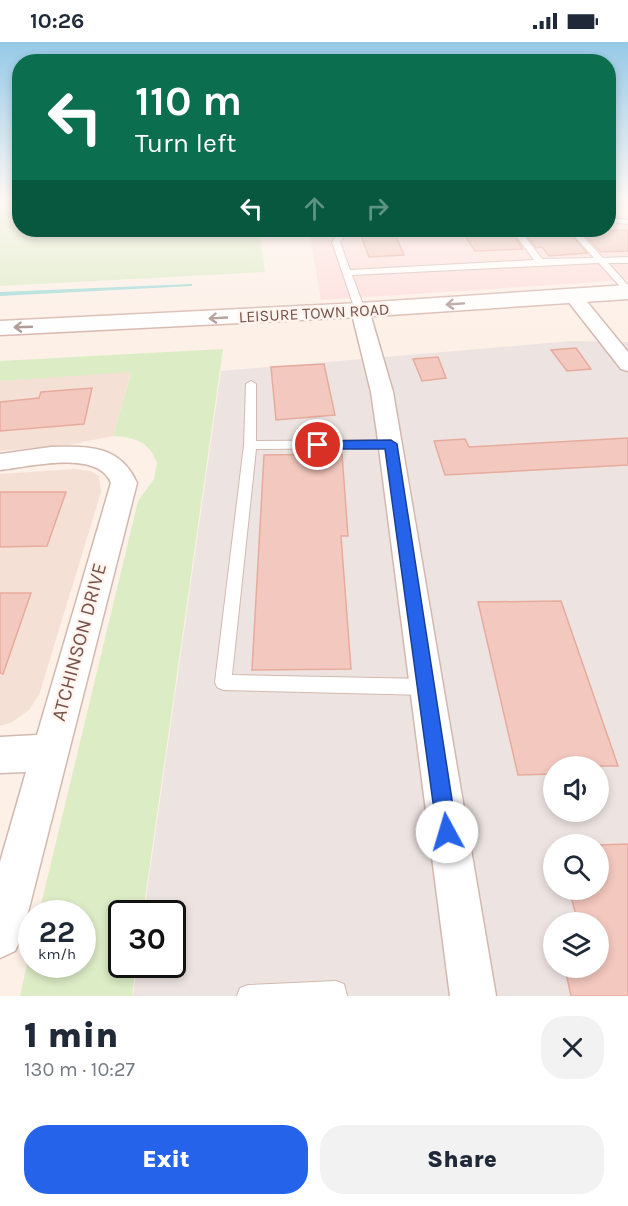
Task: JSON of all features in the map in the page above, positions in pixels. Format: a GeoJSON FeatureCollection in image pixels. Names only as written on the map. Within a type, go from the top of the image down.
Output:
{"type":"FeatureCollection","features":[{"type":"Feature","properties":{"kind":"main road","name":"LEISURE TOWN ROAD"},"geometry":{"type":"LineString","coordinates":[[0,350],[363,320],[628,291]]}},
{"type":"Feature","properties":{"kind":"main road","name":"LEISURE TOWN ROAD"},"geometry":{"type":"LineString","coordinates":[[0,328],[590,317],[628,314]]}},
{"type":"Feature","properties":{"kind":"street"},"geometry":{"type":"LineString","coordinates":[[573,296],[628,365]]}},
{"type":"Feature","properties":{"kind":"street"},"geometry":{"type":"LineString","coordinates":[[363,320],[382,392],[391,444],[473,996]]}},
{"type":"Feature","properties":{"kind":"street","name":"ATCHINSON DRIVE"},"geometry":{"type":"LineString","coordinates":[[0,462],[90,455],[112,462],[123,475],[122,490],[0,936]]}},
{"type":"Feature","properties":{"kind":"street"},"geometry":{"type":"LineString","coordinates":[[0,755],[49,753]]}},
{"type":"Feature","properties":{"kind":"lane"},"geometry":{"type":"LineString","coordinates":[[337,245],[363,320]]}},
{"type":"Feature","properties":{"kind":"lane"},"geometry":{"type":"LineString","coordinates":[[527,245],[540,262]]}},
{"type":"Feature","properties":{"kind":"lane"},"geometry":{"type":"LineString","coordinates":[[573,245],[580,245]]}},
{"type":"Feature","properties":{"kind":"lane"},"geometry":{"type":"LineString","coordinates":[[587,245],[628,291]]}},
{"type":"Feature","properties":{"kind":"lane"},"geometry":{"type":"LineString","coordinates":[[529,247],[542,247]]}},
{"type":"Feature","properties":{"kind":"lane"},"geometry":{"type":"LineString","coordinates":[[348,273],[540,262],[628,260]]}},
{"type":"Feature","properties":{"kind":"lane"},"geometry":{"type":"LineString","coordinates":[[251,384],[250,445],[223,682],[428,687]]}},
{"type":"Feature","properties":{"kind":"lane"},"geometry":{"type":"LineString","coordinates":[[250,445],[391,444]]}},
{"type":"Feature","properties":{"kind":"lane"},"geometry":{"type":"LineString","coordinates":[[248,996],[336,992],[336,996]]}},
{"type":"Feature","properties":{"kind":"shaded area"},"geometry":{"type":"Polygon","coordinates":[[[311,245],[628,245],[628,280],[321,300],[311,245]]]}},
{"type":"Feature","properties":{"kind":"shaded area"},"geometry":{"type":"Polygon","coordinates":[[[571,341],[628,342],[628,996],[133,996],[135,978],[186,978],[186,900],[146,900],[221,371],[571,341]]]}},
{"type":"Feature","properties":{"kind":"shaded area"},"geometry":{"type":"Polygon","coordinates":[[[131,371],[113,436],[68,445],[0,451],[0,381],[131,371]]]}},
{"type":"Feature","properties":{"kind":"shaded area"},"geometry":{"type":"Polygon","coordinates":[[[75,469],[90,471],[99,476],[101,492],[39,695],[29,710],[12,722],[0,726],[0,474],[75,469]]]}},
{"type":"Feature","properties":{"kind":"green space"},"geometry":{"type":"Polygon","coordinates":[[[0,245],[261,245],[265,272],[0,286],[0,245]]]}},
{"type":"Feature","properties":{"kind":"green space"},"geometry":{"type":"Polygon","coordinates":[[[223,349],[145,900],[108,900],[108,978],[134,978],[132,996],[20,996],[24,978],[96,978],[96,900],[42,900],[138,501],[154,479],[157,463],[146,445],[134,439],[113,436],[131,372],[0,381],[0,361],[223,349]]]}},
{"type":"Feature","properties":{"kind":"building"},"geometry":{"type":"Polygon","coordinates":[[[364,245],[400,245],[404,255],[369,257],[364,245]]]}},
{"type":"Feature","properties":{"kind":"building"},"geometry":{"type":"Polygon","coordinates":[[[471,245],[520,245],[523,249],[475,251],[471,245]]]}},
{"type":"Feature","properties":{"kind":"building"},"geometry":{"type":"Polygon","coordinates":[[[533,245],[580,245],[587,253],[549,256],[542,247],[536,248],[533,245]]]}},
{"type":"Feature","properties":{"kind":"building"},"geometry":{"type":"Polygon","coordinates":[[[594,245],[628,245],[628,251],[601,252],[594,245]]]}},
{"type":"Feature","properties":{"kind":"building"},"geometry":{"type":"Polygon","coordinates":[[[576,348],[591,369],[567,371],[551,350],[576,348]]]}},
{"type":"Feature","properties":{"kind":"building"},"geometry":{"type":"Polygon","coordinates":[[[438,357],[446,378],[422,381],[413,359],[438,357]]]}},
{"type":"Feature","properties":{"kind":"building"},"geometry":{"type":"Polygon","coordinates":[[[324,364],[335,415],[276,420],[271,367],[324,364]]]}},
{"type":"Feature","properties":{"kind":"building"},"geometry":{"type":"Polygon","coordinates":[[[92,388],[84,424],[0,431],[0,402],[39,398],[41,392],[92,388]]]}},
{"type":"Feature","properties":{"kind":"building"},"geometry":{"type":"Polygon","coordinates":[[[628,438],[628,465],[445,475],[434,441],[465,439],[469,447],[628,438]]]}},
{"type":"Feature","properties":{"kind":"building"},"geometry":{"type":"Polygon","coordinates":[[[342,454],[348,536],[341,536],[351,669],[252,670],[264,455],[342,454]]]}},
{"type":"Feature","properties":{"kind":"building"},"geometry":{"type":"Polygon","coordinates":[[[0,492],[66,492],[47,546],[0,547],[0,492]]]}},
{"type":"Feature","properties":{"kind":"building"},"geometry":{"type":"Polygon","coordinates":[[[0,593],[31,593],[3,674],[0,673],[0,593]]]}},
{"type":"Feature","properties":{"kind":"building"},"geometry":{"type":"Polygon","coordinates":[[[561,601],[618,766],[609,766],[609,756],[543,756],[543,774],[518,775],[478,602],[561,601]]]}},
{"type":"Feature","properties":{"kind":"building"},"geometry":{"type":"Polygon","coordinates":[[[628,844],[628,996],[571,996],[567,978],[609,978],[609,912],[575,912],[572,900],[609,900],[609,845],[628,844]]]}},
{"type":"Feature","properties":{"kind":"waterway"},"geometry":{"type":"LineString","coordinates":[[0,294],[190,285]]}},
{"type":"Feature","properties":{"kind":"route"},"geometry":{"type":"LineString","coordinates":[[318,445],[391,444],[425,664],[447,832]]}}]}
